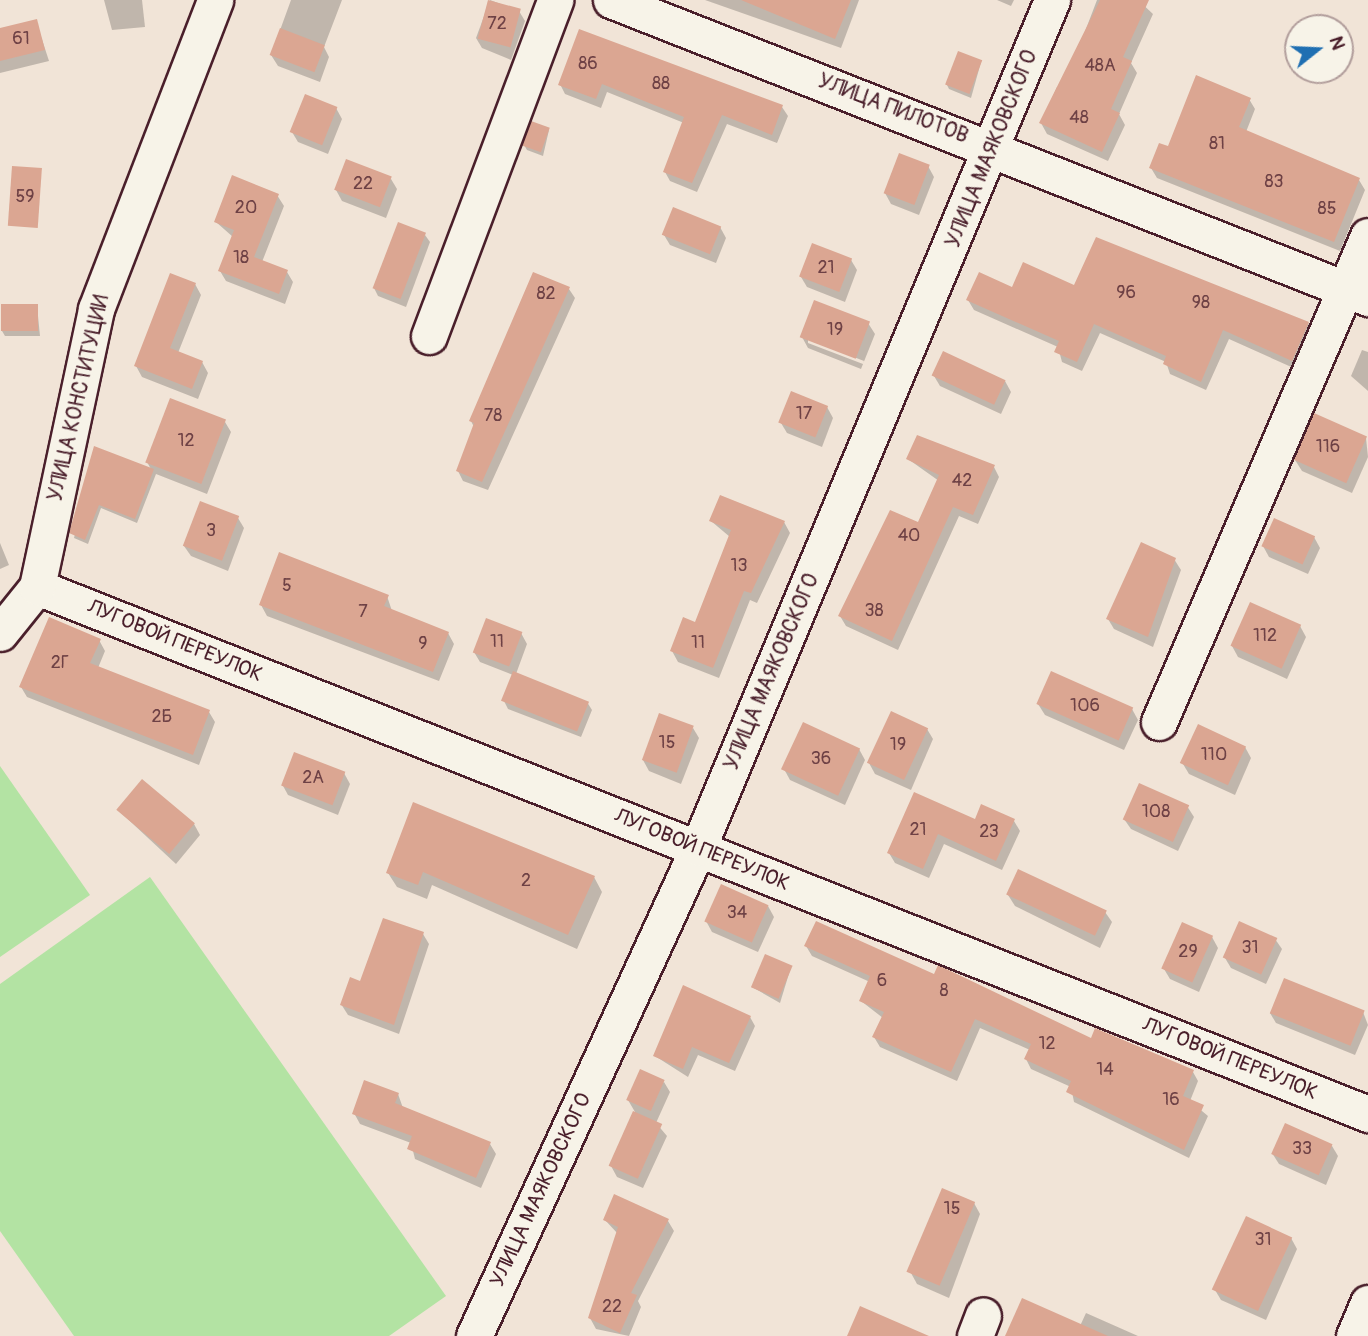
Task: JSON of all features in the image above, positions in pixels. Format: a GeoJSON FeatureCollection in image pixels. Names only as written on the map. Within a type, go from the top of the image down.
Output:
{"type":"FeatureCollection","features":[{"type":"Feature","properties":{"kind":"street","name":"УЛИЦА КОНСТИТУЦИИ"},"geometry":{"type":"LineString","coordinates":[[0,633],[37,587],[96,309],[215,0]]}},
{"type":"Feature","properties":{"kind":"street"},"geometry":{"type":"LineString","coordinates":[[429,336],[555,0]]}},
{"type":"Feature","properties":{"kind":"street","name":"УЛИЦА ПИЛОТОВ"},"geometry":{"type":"LineString","coordinates":[[611,0],[994,148],[1358,294]]}},
{"type":"Feature","properties":{"kind":"street","name":"УЛИЦА МАЯКОВСКОГО"},"geometry":{"type":"LineString","coordinates":[[474,1336],[698,848],[994,148],[1052,0]]}},
{"type":"Feature","properties":{"kind":"street"},"geometry":{"type":"LineString","coordinates":[[1159,722],[1358,294],[1368,236]]}},
{"type":"Feature","properties":{"kind":"street","name":"ЛУГОВОЙ ПЕРЕУЛОК"},"geometry":{"type":"LineString","coordinates":[[37,587],[1368,1114]]}},
{"type":"Feature","properties":{"kind":"street"},"geometry":{"type":"LineString","coordinates":[[1354,1336],[1368,1303]]}},
{"type":"Feature","properties":{"kind":"green space"},"geometry":{"type":"Polygon","coordinates":[[[0,766],[90,895],[0,957],[0,766]]]}},
{"type":"Feature","properties":{"kind":"green space"},"geometry":{"type":"Polygon","coordinates":[[[150,877],[446,1296],[389,1336],[74,1336],[0,1231],[0,984],[150,877]]]}},
{"type":"Feature","properties":{"kind":"building"},"geometry":{"type":"Polygon","coordinates":[[[488,0],[521,9],[510,47],[478,39],[488,0]]]}},
{"type":"Feature","properties":{"kind":"building"},"geometry":{"type":"Polygon","coordinates":[[[741,0],[851,0],[835,39],[741,0]]]}},
{"type":"Feature","properties":{"kind":"building"},"geometry":{"type":"Polygon","coordinates":[[[1100,0],[1149,0],[1123,57],[1132,61],[1111,109],[1120,113],[1102,152],[1039,123],[1100,0]]]}},
{"type":"Feature","properties":{"kind":"building"},"geometry":{"type":"Polygon","coordinates":[[[37,19],[45,50],[0,61],[0,28],[37,19]]]}},
{"type":"Feature","properties":{"kind":"building"},"geometry":{"type":"Polygon","coordinates":[[[280,28],[325,45],[314,72],[270,55],[280,28]]]}},
{"type":"Feature","properties":{"kind":"building"},"geometry":{"type":"Polygon","coordinates":[[[579,29],[783,105],[772,135],[722,115],[692,183],[663,172],[684,117],[602,84],[596,99],[558,85],[579,29]]]}},
{"type":"Feature","properties":{"kind":"building"},"geometry":{"type":"Polygon","coordinates":[[[958,51],[982,60],[969,94],[945,85],[958,51]]]}},
{"type":"Feature","properties":{"kind":"building"},"geometry":{"type":"Polygon","coordinates":[[[1196,75],[1251,98],[1239,127],[1360,178],[1334,242],[1149,168],[1159,143],[1168,146],[1196,75]]]}},
{"type":"Feature","properties":{"kind":"building"},"geometry":{"type":"Polygon","coordinates":[[[305,94],[337,107],[322,145],[290,132],[305,94]]]}},
{"type":"Feature","properties":{"kind":"building"},"geometry":{"type":"Polygon","coordinates":[[[531,121],[550,128],[541,152],[522,145],[531,121]]]}},
{"type":"Feature","properties":{"kind":"building"},"geometry":{"type":"Polygon","coordinates":[[[899,153],[930,165],[914,205],[884,193],[899,153]]]}},
{"type":"Feature","properties":{"kind":"building"},"geometry":{"type":"Polygon","coordinates":[[[346,159],[392,177],[380,207],[334,190],[346,159]]]}},
{"type":"Feature","properties":{"kind":"building"},"geometry":{"type":"Polygon","coordinates":[[[12,166],[42,168],[38,228],[8,226],[12,166]]]}},
{"type":"Feature","properties":{"kind":"building"},"geometry":{"type":"Polygon","coordinates":[[[232,175],[279,194],[254,257],[288,270],[279,294],[218,271],[234,230],[214,222],[232,175]]]}},
{"type":"Feature","properties":{"kind":"building"},"geometry":{"type":"Polygon","coordinates":[[[673,207],[721,226],[710,254],[662,235],[673,207]]]}},
{"type":"Feature","properties":{"kind":"building"},"geometry":{"type":"Polygon","coordinates":[[[398,222],[426,233],[401,299],[373,288],[398,222]]]}},
{"type":"Feature","properties":{"kind":"building"},"geometry":{"type":"Polygon","coordinates":[[[1096,237],[1309,322],[1292,361],[1223,330],[1201,382],[1163,364],[1166,356],[1094,324],[1077,362],[1054,352],[1059,341],[966,300],[979,272],[1012,287],[1023,262],[1074,285],[1096,237]]]}},
{"type":"Feature","properties":{"kind":"building"},"geometry":{"type":"Polygon","coordinates":[[[812,243],[852,258],[839,292],[799,277],[812,243]]]}},
{"type":"Feature","properties":{"kind":"building"},"geometry":{"type":"Polygon","coordinates":[[[533,272],[570,287],[482,482],[456,471],[474,423],[469,421],[533,272]]]}},
{"type":"Feature","properties":{"kind":"building"},"geometry":{"type":"Polygon","coordinates":[[[170,273],[196,283],[170,348],[203,361],[192,389],[134,366],[170,273]]]}},
{"type":"Feature","properties":{"kind":"building"},"geometry":{"type":"Polygon","coordinates":[[[814,300],[870,322],[856,359],[800,337],[814,300]]]}},
{"type":"Feature","properties":{"kind":"building"},"geometry":{"type":"Polygon","coordinates":[[[1,304],[38,304],[38,331],[1,331],[1,304]]]}},
{"type":"Feature","properties":{"kind":"building"},"geometry":{"type":"Polygon","coordinates":[[[943,351],[1006,380],[994,405],[932,375],[943,351]]]}},
{"type":"Feature","properties":{"kind":"building"},"geometry":{"type":"Polygon","coordinates":[[[791,391],[828,406],[815,438],[778,423],[791,391]]]}},
{"type":"Feature","properties":{"kind":"building"},"geometry":{"type":"Polygon","coordinates":[[[170,398],[226,420],[201,484],[145,462],[170,398]]]}},
{"type":"Feature","properties":{"kind":"building"},"geometry":{"type":"Polygon","coordinates":[[[1314,413],[1367,437],[1346,483],[1293,460],[1314,413]]]}},
{"type":"Feature","properties":{"kind":"building"},"geometry":{"type":"Polygon","coordinates":[[[917,435],[995,465],[973,515],[953,507],[892,641],[838,616],[890,510],[918,522],[939,475],[906,459],[917,435]]]}},
{"type":"Feature","properties":{"kind":"building"},"geometry":{"type":"Polygon","coordinates":[[[94,446],[154,469],[135,519],[99,505],[85,540],[69,533],[94,446]]]}},
{"type":"Feature","properties":{"kind":"building"},"geometry":{"type":"Polygon","coordinates":[[[720,495],[785,521],[751,593],[744,591],[713,668],[670,651],[683,617],[695,622],[731,530],[709,521],[720,495]]]}},
{"type":"Feature","properties":{"kind":"building"},"geometry":{"type":"Polygon","coordinates":[[[200,501],[239,516],[222,561],[183,546],[200,501]]]}},
{"type":"Feature","properties":{"kind":"building"},"geometry":{"type":"Polygon","coordinates":[[[1274,518],[1315,536],[1303,565],[1261,546],[1274,518]]]}},
{"type":"Feature","properties":{"kind":"building"},"geometry":{"type":"Polygon","coordinates":[[[1141,542],[1176,558],[1148,637],[1106,619],[1141,542]]]}},
{"type":"Feature","properties":{"kind":"building"},"geometry":{"type":"Polygon","coordinates":[[[279,552],[389,595],[384,606],[449,632],[433,672],[259,605],[279,552]]]}},
{"type":"Feature","properties":{"kind":"building"},"geometry":{"type":"Polygon","coordinates":[[[1250,602],[1301,625],[1282,669],[1230,646],[1250,602]]]}},
{"type":"Feature","properties":{"kind":"building"},"geometry":{"type":"Polygon","coordinates":[[[49,617],[101,639],[90,663],[210,710],[193,755],[19,687],[49,617]]]}},
{"type":"Feature","properties":{"kind":"building"},"geometry":{"type":"Polygon","coordinates":[[[486,618],[522,632],[509,667],[473,653],[486,618]]]}},
{"type":"Feature","properties":{"kind":"building"},"geometry":{"type":"Polygon","coordinates":[[[513,671],[589,702],[577,731],[501,701],[513,671]]]}},
{"type":"Feature","properties":{"kind":"building"},"geometry":{"type":"Polygon","coordinates":[[[1051,671],[1133,708],[1119,740],[1036,704],[1051,671]]]}},
{"type":"Feature","properties":{"kind":"building"},"geometry":{"type":"Polygon","coordinates":[[[891,711],[928,728],[904,780],[867,763],[891,711]]]}},
{"type":"Feature","properties":{"kind":"building"},"geometry":{"type":"Polygon","coordinates":[[[659,713],[694,726],[677,773],[642,760],[659,713]]]}},
{"type":"Feature","properties":{"kind":"building"},"geometry":{"type":"Polygon","coordinates":[[[803,722],[860,749],[838,796],[781,769],[803,722]]]}},
{"type":"Feature","properties":{"kind":"building"},"geometry":{"type":"Polygon","coordinates":[[[1198,724],[1246,746],[1228,785],[1180,763],[1198,724]]]}},
{"type":"Feature","properties":{"kind":"building"},"geometry":{"type":"Polygon","coordinates":[[[294,752],[345,772],[332,805],[281,786],[294,752]]]}},
{"type":"Feature","properties":{"kind":"building"},"geometry":{"type":"Polygon","coordinates":[[[142,779],[195,823],[169,854],[116,810],[142,779]]]}},
{"type":"Feature","properties":{"kind":"building"},"geometry":{"type":"Polygon","coordinates":[[[1139,783],[1189,805],[1173,842],[1123,820],[1139,783]]]}},
{"type":"Feature","properties":{"kind":"building"},"geometry":{"type":"Polygon","coordinates":[[[914,792],[975,819],[981,804],[1015,819],[996,861],[938,834],[923,869],[887,853],[914,792]]]}},
{"type":"Feature","properties":{"kind":"building"},"geometry":{"type":"Polygon","coordinates":[[[413,802],[595,876],[568,935],[423,872],[418,885],[386,873],[413,802]]]}},
{"type":"Feature","properties":{"kind":"building"},"geometry":{"type":"Polygon","coordinates":[[[1018,869],[1107,910],[1095,936],[1006,894],[1018,869]]]}},
{"type":"Feature","properties":{"kind":"building"},"geometry":{"type":"Polygon","coordinates":[[[721,884],[769,905],[752,943],[704,921],[721,884]]]}},
{"type":"Feature","properties":{"kind":"building"},"geometry":{"type":"Polygon","coordinates":[[[383,918],[424,932],[394,1025],[340,1005],[350,977],[360,981],[383,918]]]}},
{"type":"Feature","properties":{"kind":"building"},"geometry":{"type":"Polygon","coordinates":[[[816,921],[934,974],[938,965],[1091,1038],[1095,1028],[1194,1070],[1183,1096],[1204,1105],[1184,1150],[1066,1092],[1071,1081],[1024,1059],[1031,1044],[975,1019],[951,1072],[872,1037],[884,1012],[859,1001],[870,976],[804,946],[816,921]]]}},
{"type":"Feature","properties":{"kind":"building"},"geometry":{"type":"Polygon","coordinates":[[[1239,921],[1277,938],[1261,975],[1223,958],[1239,921]]]}},
{"type":"Feature","properties":{"kind":"building"},"geometry":{"type":"Polygon","coordinates":[[[1182,922],[1213,936],[1192,982],[1161,969],[1182,922]]]}},
{"type":"Feature","properties":{"kind":"building"},"geometry":{"type":"Polygon","coordinates":[[[765,954],[793,966],[779,999],[751,987],[765,954]]]}},
{"type":"Feature","properties":{"kind":"building"},"geometry":{"type":"Polygon","coordinates":[[[1284,978],[1365,1011],[1350,1046],[1270,1013],[1284,978]]]}},
{"type":"Feature","properties":{"kind":"building"},"geometry":{"type":"Polygon","coordinates":[[[683,985],[751,1016],[729,1063],[692,1047],[683,1069],[653,1056],[683,985]]]}},
{"type":"Feature","properties":{"kind":"building"},"geometry":{"type":"Polygon","coordinates":[[[640,1069],[665,1080],[651,1111],[626,1100],[640,1069]]]}},
{"type":"Feature","properties":{"kind":"building"},"geometry":{"type":"Polygon","coordinates":[[[364,1080],[399,1093],[395,1103],[491,1142],[476,1178],[407,1149],[412,1136],[352,1114],[364,1080]]]}},
{"type":"Feature","properties":{"kind":"building"},"geometry":{"type":"Polygon","coordinates":[[[633,1111],[662,1124],[638,1179],[609,1166],[633,1111]]]}},
{"type":"Feature","properties":{"kind":"building"},"geometry":{"type":"Polygon","coordinates":[[[1285,1123],[1333,1144],[1319,1175],[1271,1154],[1285,1123]]]}},
{"type":"Feature","properties":{"kind":"building"},"geometry":{"type":"Polygon","coordinates":[[[942,1188],[975,1202],[940,1286],[906,1272],[942,1188]]]}},
{"type":"Feature","properties":{"kind":"building"},"geometry":{"type":"Polygon","coordinates":[[[614,1194],[669,1219],[631,1293],[637,1295],[620,1333],[588,1318],[618,1227],[603,1220],[614,1194]]]}},
{"type":"Feature","properties":{"kind":"building"},"geometry":{"type":"Polygon","coordinates":[[[1246,1216],[1292,1238],[1258,1311],[1212,1289],[1246,1216]]]}},
{"type":"Feature","properties":{"kind":"building"},"geometry":{"type":"Polygon","coordinates":[[[1022,1298],[1108,1336],[1005,1336],[1022,1298]]]}},
{"type":"Feature","properties":{"kind":"building"},"geometry":{"type":"Polygon","coordinates":[[[860,1306],[929,1336],[847,1336],[860,1306]]]}}]}
